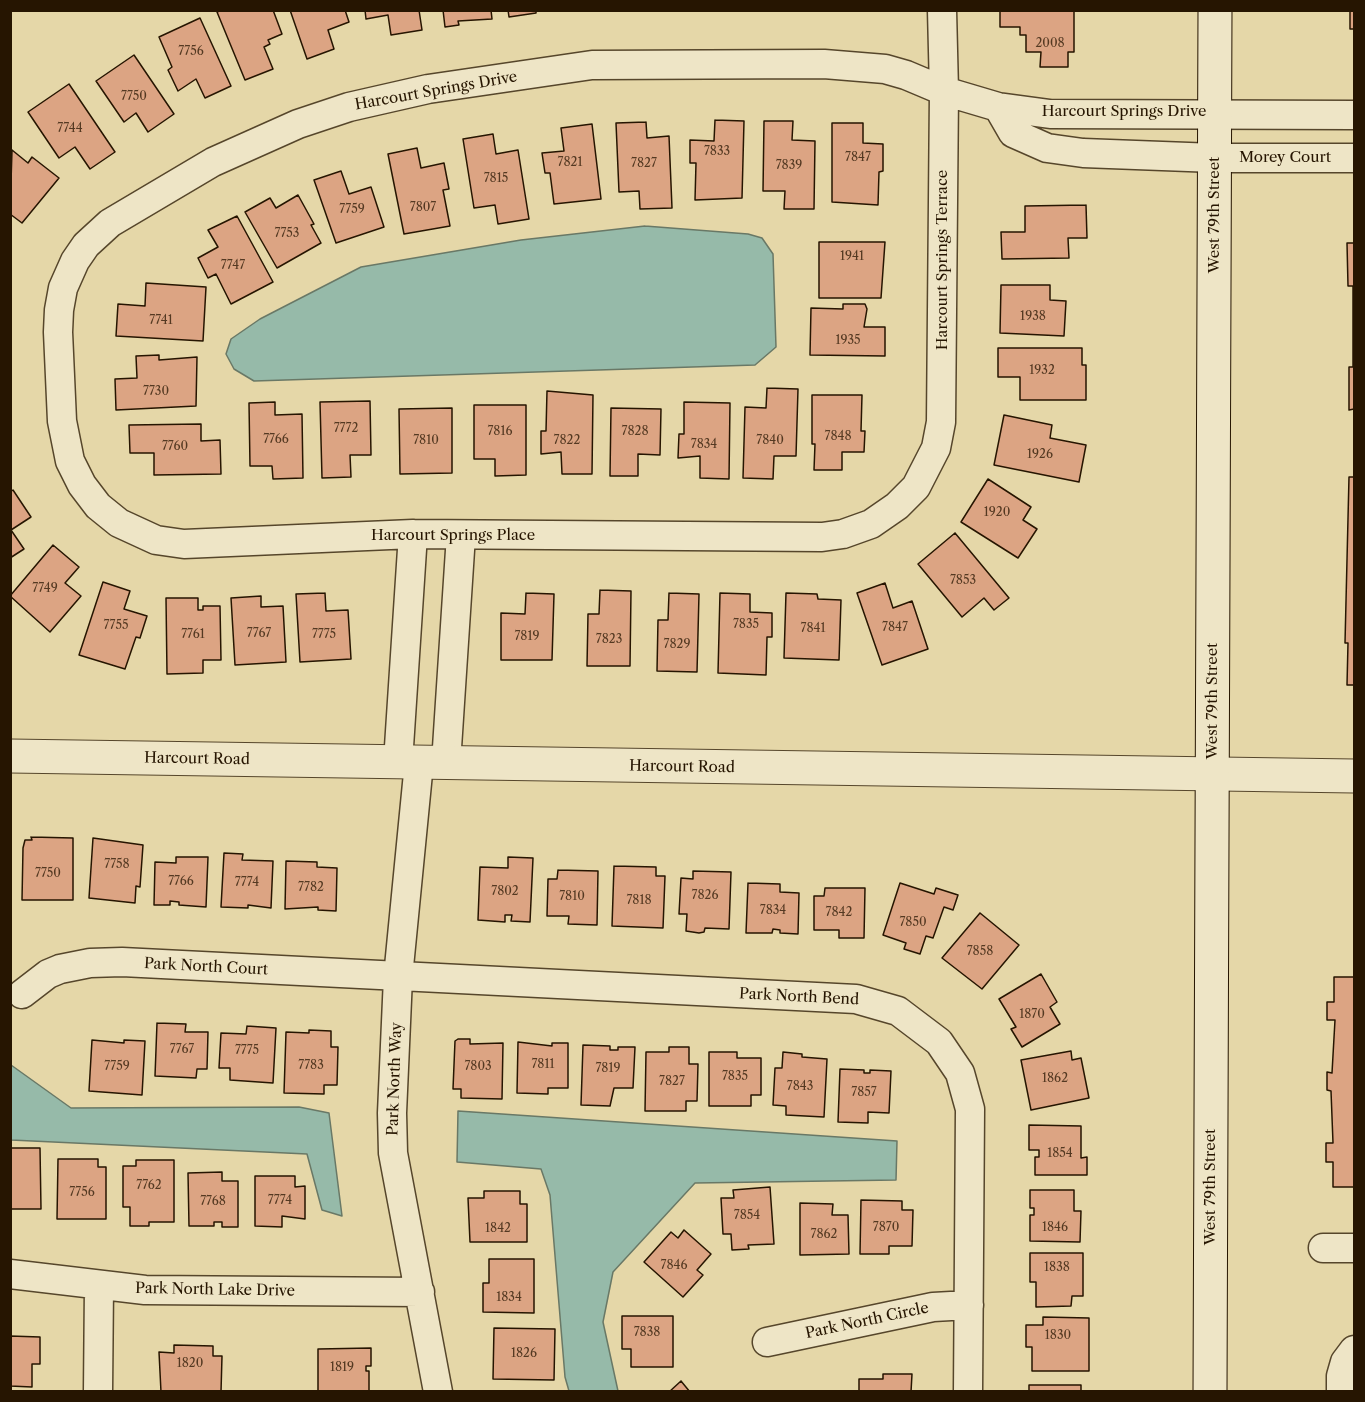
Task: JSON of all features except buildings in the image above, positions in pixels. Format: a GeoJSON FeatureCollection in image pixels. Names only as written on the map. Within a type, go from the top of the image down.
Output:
{"type":"FeatureCollection","features":[{"type":"Feature","properties":{"kind":"main road","name":"West 79th Street"},"geometry":{"type":"LineString","coordinates":[[1210,1392],[1215,10]]}},
{"type":"Feature","properties":{"kind":"main road","name":"Harcourt Road"},"geometry":{"type":"LineString","coordinates":[[10,756],[1354,776]]}},
{"type":"Feature","properties":{"kind":"street","name":"Harcourt Springs Terrace"},"geometry":{"type":"LineString","coordinates":[[903,499],[916,487],[929,464],[939,440],[941,422],[944,92],[942,10]]}},
{"type":"Feature","properties":{"kind":"street","name":"Harcourt Springs Drive"},"geometry":{"type":"LineString","coordinates":[[62,421],[59,310],[68,274],[86,245],[110,223],[213,162],[298,123],[388,97],[550,70],[610,64],[856,65],[906,75],[944,92],[998,107],[1050,114],[1215,113]]}},
{"type":"Feature","properties":{"kind":"street"},"geometry":{"type":"LineString","coordinates":[[998,107],[1012,133],[1047,148],[1083,153],[1215,158]]}},
{"type":"Feature","properties":{"kind":"street"},"geometry":{"type":"LineString","coordinates":[[1215,113],[1354,115]]}},
{"type":"Feature","properties":{"kind":"street","name":"Morey Court"},"geometry":{"type":"LineString","coordinates":[[1215,158],[1354,158]]}},
{"type":"Feature","properties":{"kind":"street","name":"Harcourt Springs Place"},"geometry":{"type":"LineString","coordinates":[[62,421],[70,460],[90,496],[119,523],[156,540],[196,544],[413,534],[822,537],[862,528],[880,519],[903,499]]}},
{"type":"Feature","properties":{"kind":"street"},"geometry":{"type":"LineString","coordinates":[[413,534],[421,763]]}},
{"type":"Feature","properties":{"kind":"street"},"geometry":{"type":"LineString","coordinates":[[421,763],[460,535]]}},
{"type":"Feature","properties":{"kind":"street","name":"Park North Way"},"geometry":{"type":"LineString","coordinates":[[421,763],[398,977],[392,1113],[393,1153],[438,1392]]}},
{"type":"Feature","properties":{"kind":"street","name":"Park North Court"},"geometry":{"type":"LineString","coordinates":[[22,994],[48,974],[60,969],[107,962],[398,977]]}},
{"type":"Feature","properties":{"kind":"street","name":"Park North Bend"},"geometry":{"type":"LineString","coordinates":[[398,977],[856,999],[898,1011],[939,1042],[960,1073],[966,1091],[971,1128],[968,1392]]}},
{"type":"Feature","properties":{"kind":"street"},"geometry":{"type":"LineString","coordinates":[[1323,1248],[1354,1248]]}},
{"type":"Feature","properties":{"kind":"street","name":"Park North Lake Drive"},"geometry":{"type":"LineString","coordinates":[[10,1274],[145,1290],[420,1293]]}},
{"type":"Feature","properties":{"kind":"street"},"geometry":{"type":"LineString","coordinates":[[98,1392],[99,1285]]}},
{"type":"Feature","properties":{"kind":"street","name":"Park North Circle"},"geometry":{"type":"LineString","coordinates":[[767,1342],[933,1307],[969,1305]]}},
{"type":"Feature","properties":{"kind":"street"},"geometry":{"type":"LineString","coordinates":[[1341,1392],[1343,1369],[1354,1350]]}},
{"type":"Feature","properties":{"kind":"shaded area"},"geometry":{"type":"Polygon","coordinates":[[[645,226],[748,234],[762,238],[773,254],[776,347],[755,365],[254,381],[234,369],[226,354],[231,339],[260,319],[361,267],[521,240],[645,226]]]}},
{"type":"Feature","properties":{"kind":"shaded area"},"geometry":{"type":"Polygon","coordinates":[[[11,1065],[71,1108],[299,1107],[329,1113],[342,1216],[322,1210],[307,1154],[11,1140],[11,1065]]]}},
{"type":"Feature","properties":{"kind":"shaded area"},"geometry":{"type":"Polygon","coordinates":[[[458,1111],[897,1141],[896,1180],[695,1183],[613,1272],[603,1322],[618,1391],[569,1391],[565,1377],[550,1195],[541,1169],[457,1162],[458,1111]]]}}]}
